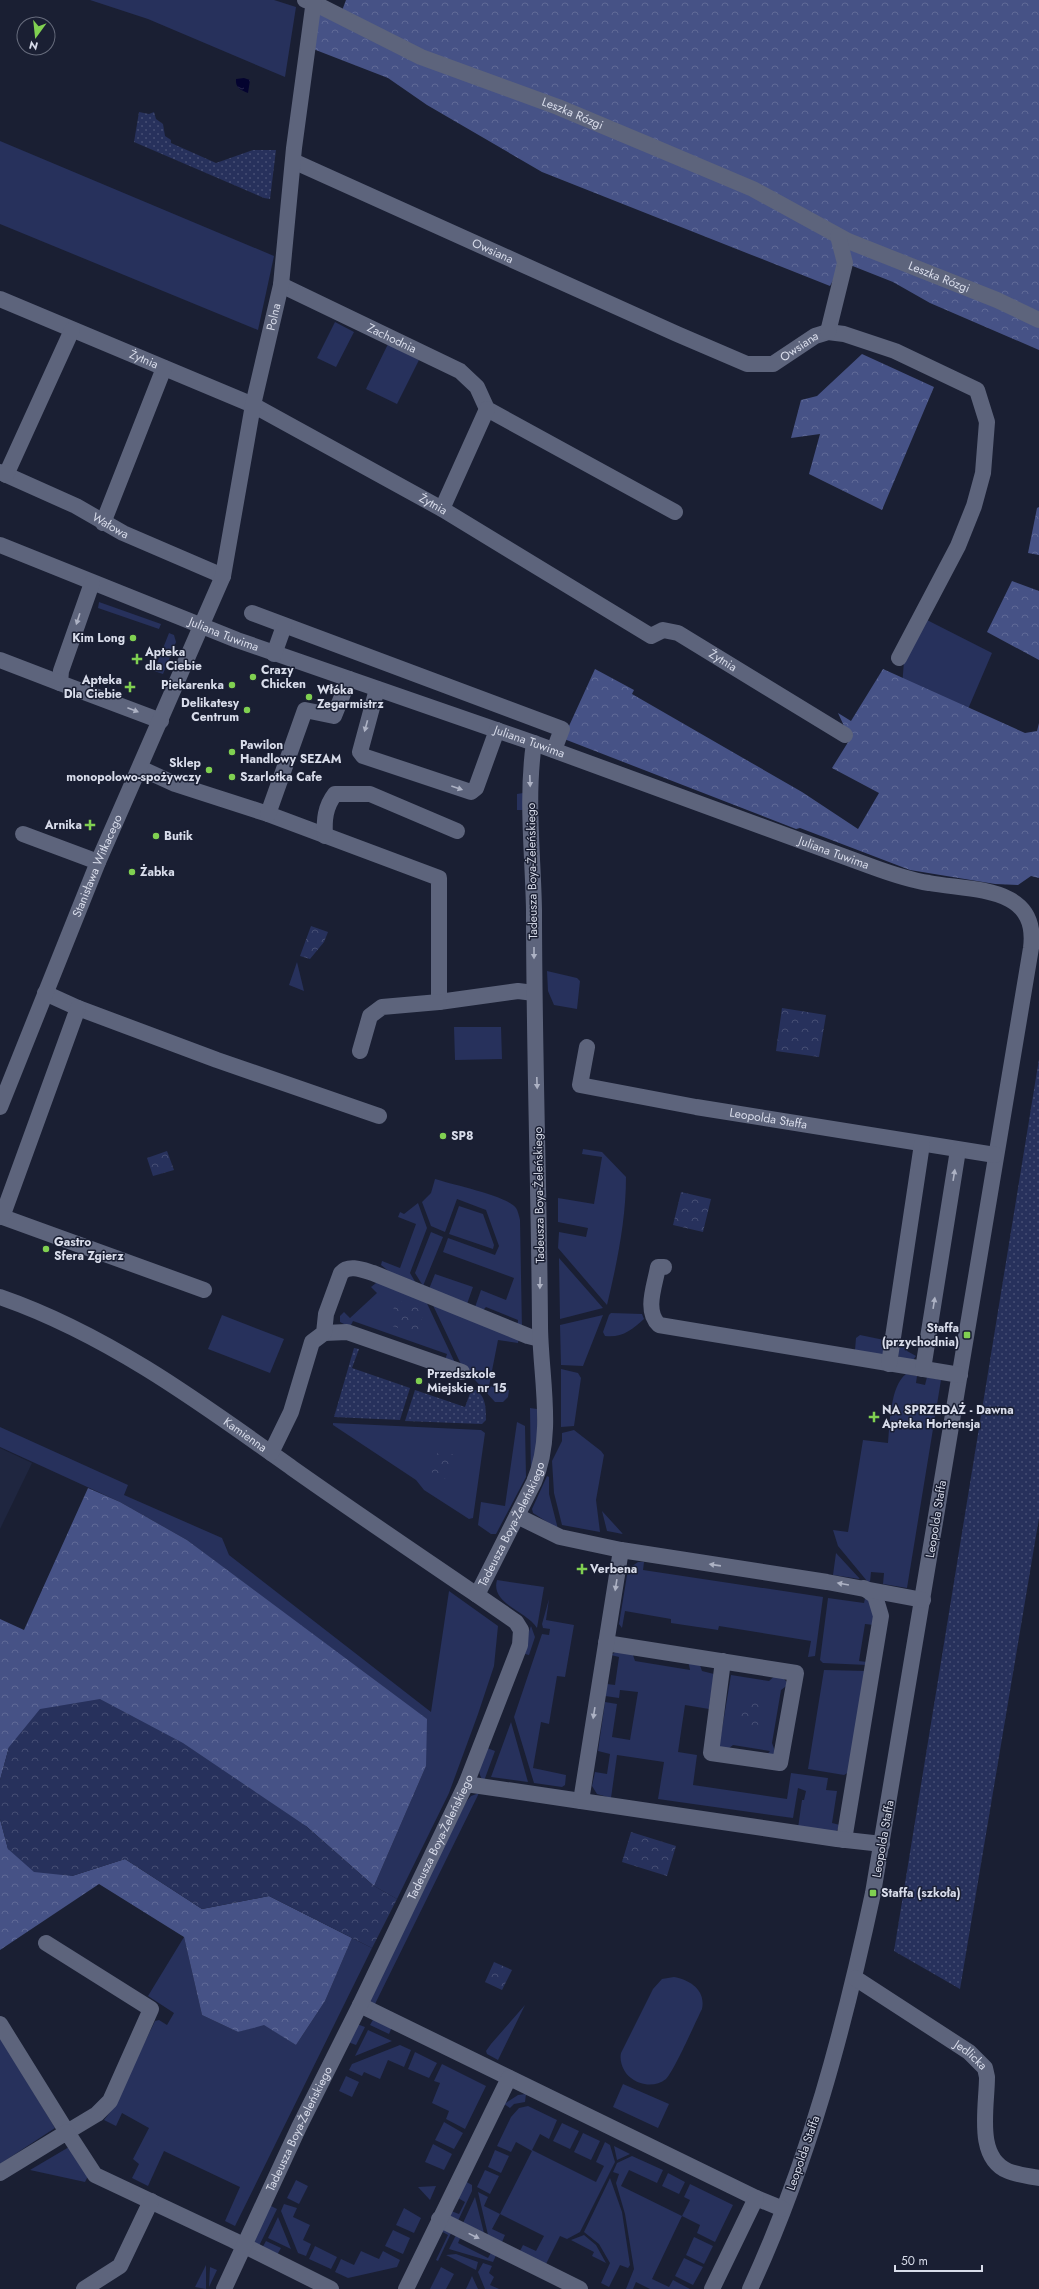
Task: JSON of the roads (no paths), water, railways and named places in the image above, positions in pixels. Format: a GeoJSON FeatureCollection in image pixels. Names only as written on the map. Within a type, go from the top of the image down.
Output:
{"type":"FeatureCollection","features":[{"type":"Feature","properties":{"kind":"street","name":"Polna"},"geometry":{"type":"LineString","coordinates":[[201,627],[223,576],[253,405],[281,285],[310,1]]}},
{"type":"Feature","properties":{"kind":"street","name":"Leszka Rózgi"},"geometry":{"type":"LineString","coordinates":[[310,1],[421,57],[558,108],[753,189],[838,236],[997,300],[1039,320]]}},
{"type":"Feature","properties":{"kind":"street","name":"Owsiana"},"geometry":{"type":"LineString","coordinates":[[293,161],[670,331],[747,364],[773,364],[815,336],[828,332],[844,334],[895,351],[977,390],[987,422],[983,473],[974,506],[958,546],[899,658]]}},
{"type":"Feature","properties":{"kind":"street"},"geometry":{"type":"LineString","coordinates":[[828,332],[845,263],[838,236]]}},
{"type":"Feature","properties":{"kind":"street","name":"Zachodnia"},"geometry":{"type":"LineString","coordinates":[[281,285],[460,371],[477,387],[487,409]]}},
{"type":"Feature","properties":{"kind":"street","name":"Żytnia"},"geometry":{"type":"LineString","coordinates":[[0,299],[253,405],[442,509],[651,636],[663,630],[678,634],[846,735]]}},
{"type":"Feature","properties":{"kind":"street"},"geometry":{"type":"LineString","coordinates":[[3,474],[72,330]]}},
{"type":"Feature","properties":{"kind":"street"},"geometry":{"type":"LineString","coordinates":[[103,523],[164,368]]}},
{"type":"Feature","properties":{"kind":"street"},"geometry":{"type":"LineString","coordinates":[[442,509],[487,409],[675,512]]}},
{"type":"Feature","properties":{"kind":"street","name":"Wałowa"},"geometry":{"type":"LineString","coordinates":[[3,474],[76,506],[103,523],[223,576]]}},
{"type":"Feature","properties":{"kind":"street","name":"Juliana Tuwima"},"geometry":{"type":"LineString","coordinates":[[0,545],[201,627],[274,654],[554,750],[900,876],[1007,898],[1018,905],[1028,919],[1032,929],[1031,948]]}},
{"type":"Feature","properties":{"kind":"street"},"geometry":{"type":"LineString","coordinates":[[60,683],[61,671],[92,583]]}},
{"type":"Feature","properties":{"kind":"street"},"geometry":{"type":"LineString","coordinates":[[252,613],[562,729],[554,750]]}},
{"type":"Feature","properties":{"kind":"street"},"geometry":{"type":"LineString","coordinates":[[274,654],[284,626]]}},
{"type":"Feature","properties":{"kind":"street","name":"Stanisława Witkacego"},"geometry":{"type":"LineString","coordinates":[[0,1107],[7,1067],[45,993],[98,862],[201,627]]}},
{"type":"Feature","properties":{"kind":"street"},"geometry":{"type":"LineString","coordinates":[[0,660],[161,721]]}},
{"type":"Feature","properties":{"kind":"street"},"geometry":{"type":"LineString","coordinates":[[268,814],[305,710],[334,716],[349,679]]}},
{"type":"Feature","properties":{"kind":"street"},"geometry":{"type":"LineString","coordinates":[[377,689],[360,752],[365,756],[404,770],[471,792],[476,788],[497,730]]}},
{"type":"Feature","properties":{"kind":"street","name":"Tadeusza Boya-Żeleńskiego"},"geometry":{"type":"LineString","coordinates":[[224,2289],[245,2246],[298,2127],[360,2005],[466,1784],[520,1645],[521,1630],[516,1622],[477,1595],[537,1476],[544,1452],[540,1339],[533,868],[529,770],[534,743]]}},
{"type":"Feature","properties":{"kind":"street"},"geometry":{"type":"LineString","coordinates":[[140,768],[175,784],[268,814],[439,878],[440,1002]]}},
{"type":"Feature","properties":{"kind":"street"},"geometry":{"type":"LineString","coordinates":[[325,836],[324,820],[330,801],[335,794],[370,794],[457,831]]}},
{"type":"Feature","properties":{"kind":"street"},"geometry":{"type":"LineString","coordinates":[[23,834],[98,862]]}},
{"type":"Feature","properties":{"kind":"street","name":"Leopolda Staffa"},"geometry":{"type":"LineString","coordinates":[[750,2289],[783,2209],[827,2082],[855,1978],[882,1844],[915,1598],[960,1375],[995,1155],[1031,948]]}},
{"type":"Feature","properties":{"kind":"street"},"geometry":{"type":"LineString","coordinates":[[360,1051],[370,1016],[382,1007],[440,1002],[518,990],[534,993]]}},
{"type":"Feature","properties":{"kind":"street"},"geometry":{"type":"LineString","coordinates":[[45,993],[78,1008],[379,1116]]}},
{"type":"Feature","properties":{"kind":"street"},"geometry":{"type":"LineString","coordinates":[[78,1008],[1,1216],[204,1290]]}},
{"type":"Feature","properties":{"kind":"street","name":"Leopolda Staffa"},"geometry":{"type":"LineString","coordinates":[[587,1047],[580,1085],[922,1144],[995,1155]]}},
{"type":"Feature","properties":{"kind":"street"},"geometry":{"type":"LineString","coordinates":[[889,1364],[922,1144]]}},
{"type":"Feature","properties":{"kind":"street"},"geometry":{"type":"LineString","coordinates":[[923,1369],[958,1150]]}},
{"type":"Feature","properties":{"kind":"street"},"geometry":{"type":"LineString","coordinates":[[664,1268],[658,1267],[651,1311],[653,1320],[659,1325],[960,1375]]}},
{"type":"Feature","properties":{"kind":"street"},"geometry":{"type":"LineString","coordinates":[[324,1333],[326,1314],[341,1272],[345,1269],[351,1268],[373,1273],[528,1336],[540,1339]]}},
{"type":"Feature","properties":{"kind":"street","name":"Kamienna"},"geometry":{"type":"LineString","coordinates":[[0,1297],[83,1334],[152,1372],[213,1411],[386,1534],[477,1595]]}},
{"type":"Feature","properties":{"kind":"street"},"geometry":{"type":"LineString","coordinates":[[271,1453],[291,1412],[312,1342],[324,1333],[347,1332],[462,1372]]}},
{"type":"Feature","properties":{"kind":"street"},"geometry":{"type":"LineString","coordinates":[[517,1516],[560,1537],[621,1550],[864,1588],[915,1598]]}},
{"type":"Feature","properties":{"kind":"street"},"geometry":{"type":"LineString","coordinates":[[581,1801],[621,1550]]}},
{"type":"Feature","properties":{"kind":"street"},"geometry":{"type":"LineString","coordinates":[[844,1840],[881,1616],[875,1596],[864,1588]]}},
{"type":"Feature","properties":{"kind":"street"},"geometry":{"type":"LineString","coordinates":[[881,1616],[915,1598]]}},
{"type":"Feature","properties":{"kind":"street"},"geometry":{"type":"LineString","coordinates":[[606,1643],[723,1661],[796,1673],[780,1763],[711,1752],[723,1661]]}},
{"type":"Feature","properties":{"kind":"street"},"geometry":{"type":"LineString","coordinates":[[466,1784],[844,1840],[882,1844]]}},
{"type":"Feature","properties":{"kind":"street"},"geometry":{"type":"LineString","coordinates":[[0,2173],[97,2114],[110,2101],[151,2009],[46,1943]]}},
{"type":"Feature","properties":{"kind":"street","name":"Jedlicka"},"geometry":{"type":"LineString","coordinates":[[855,1978],[969,2052],[985,2068],[987,2077],[985,2141],[988,2151],[993,2159],[1008,2171],[1037,2178]]}},
{"type":"Feature","properties":{"kind":"street"},"geometry":{"type":"LineString","coordinates":[[360,2005],[756,2198],[783,2209]]}},
{"type":"Feature","properties":{"kind":"street"},"geometry":{"type":"LineString","coordinates":[[0,2024],[95,2175],[245,2246],[331,2289]]}},
{"type":"Feature","properties":{"kind":"street"},"geometry":{"type":"LineString","coordinates":[[406,2289],[509,2078]]}},
{"type":"Feature","properties":{"kind":"street"},"geometry":{"type":"LineString","coordinates":[[712,2289],[756,2198]]}},
{"type":"Feature","properties":{"kind":"street"},"geometry":{"type":"LineString","coordinates":[[84,2289],[120,2266],[151,2202]]}},
{"type":"Feature","properties":{"kind":"street"},"geometry":{"type":"LineString","coordinates":[[439,2219],[580,2289]]}},
{"type":"Feature","properties":{"kind":"water"},"geometry":{"type":"Polygon","coordinates":[[[244,78],[250,80],[248,93],[241,90],[236,85],[236,79],[244,78]]]}},
{"type":"Feature","properties":{"kind":"place","name":"Kim Long"},"geometry":{"type":"Point","coordinates":[133,638]}},
{"type":"Feature","properties":{"kind":"place","name":"Apteka dla Ciebie"},"geometry":{"type":"Point","coordinates":[137,659]}},
{"type":"Feature","properties":{"kind":"place","name":"Crazy Chicken"},"geometry":{"type":"Point","coordinates":[253,677]}},
{"type":"Feature","properties":{"kind":"place","name":"Piekarenka"},"geometry":{"type":"Point","coordinates":[232,685]}},
{"type":"Feature","properties":{"kind":"place","name":"Apteka Dla Ciebie"},"geometry":{"type":"Point","coordinates":[130,687]}},
{"type":"Feature","properties":{"kind":"place","name":"Włóka Zegarmistrz"},"geometry":{"type":"Point","coordinates":[309,697]}},
{"type":"Feature","properties":{"kind":"place","name":"Delikatesy Centrum"},"geometry":{"type":"Point","coordinates":[247,710]}},
{"type":"Feature","properties":{"kind":"place","name":"Pawilon Handlowy SEZAM"},"geometry":{"type":"Point","coordinates":[232,752]}},
{"type":"Feature","properties":{"kind":"place","name":"Sklep monopolowo-spożywczy"},"geometry":{"type":"Point","coordinates":[209,770]}},
{"type":"Feature","properties":{"kind":"place","name":"Szarlotka Cafe"},"geometry":{"type":"Point","coordinates":[232,777]}},
{"type":"Feature","properties":{"kind":"place","name":"Arnika"},"geometry":{"type":"Point","coordinates":[90,825]}},
{"type":"Feature","properties":{"kind":"place","name":"Butik"},"geometry":{"type":"Point","coordinates":[156,836]}},
{"type":"Feature","properties":{"kind":"place","name":"Żabka"},"geometry":{"type":"Point","coordinates":[132,872]}},
{"type":"Feature","properties":{"kind":"place","name":"SP8"},"geometry":{"type":"Point","coordinates":[443,1136]}},
{"type":"Feature","properties":{"kind":"place","name":"Gastro Sfera Zgierz"},"geometry":{"type":"Point","coordinates":[46,1249]}},
{"type":"Feature","properties":{"kind":"place","name":"Staffa (przychodnia)"},"geometry":{"type":"Point","coordinates":[967,1335]}},
{"type":"Feature","properties":{"kind":"place","name":"Przedszkole Miejskie nr 15"},"geometry":{"type":"Point","coordinates":[419,1381]}},
{"type":"Feature","properties":{"kind":"place","name":"NA SPRZEDAŻ - Dawna Apteka Hortensja"},"geometry":{"type":"Point","coordinates":[874,1417]}},
{"type":"Feature","properties":{"kind":"place","name":"Verbena"},"geometry":{"type":"Point","coordinates":[582,1569]}},
{"type":"Feature","properties":{"kind":"place","name":"Staffa (szkoła)"},"geometry":{"type":"Point","coordinates":[873,1893]}}]}
